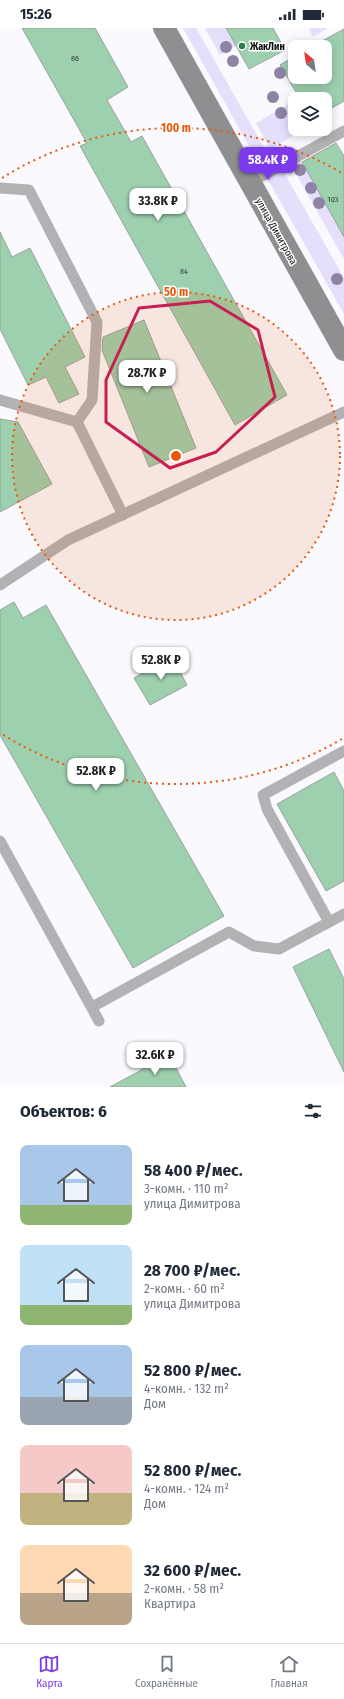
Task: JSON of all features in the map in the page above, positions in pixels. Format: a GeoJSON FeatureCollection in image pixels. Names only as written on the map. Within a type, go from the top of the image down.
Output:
{"type":"FeatureCollection","features":[{"type":"Feature","properties":{"kind":"main road","name":"улица Димитрова"},"geometry":{"type":"LineString","coordinates":[[164,28],[344,350]]}},
{"type":"Feature","properties":{"kind":"lane"},"geometry":{"type":"LineString","coordinates":[[250,183],[344,131]]}},
{"type":"Feature","properties":{"kind":"lane"},"geometry":{"type":"LineString","coordinates":[[0,188],[29,190],[97,322],[92,400],[77,422]]}},
{"type":"Feature","properties":{"kind":"lane"},"geometry":{"type":"LineString","coordinates":[[0,400],[77,422],[123,514]]}},
{"type":"Feature","properties":{"kind":"lane"},"geometry":{"type":"LineString","coordinates":[[0,586],[68,540],[344,412]]}},
{"type":"Feature","properties":{"kind":"lane"},"geometry":{"type":"LineString","coordinates":[[329,922],[267,809],[263,795],[344,751]]}},
{"type":"Feature","properties":{"kind":"lane"},"geometry":{"type":"LineString","coordinates":[[0,840],[99,1021]]}},
{"type":"Feature","properties":{"kind":"lane"},"geometry":{"type":"LineString","coordinates":[[92,1007],[229,932],[254,946],[279,949],[344,914]]}},
{"type":"Feature","properties":{"kind":"highlighted area"},"geometry":{"type":"Polygon","coordinates":[[[210,301],[258,330],[275,397],[216,452],[170,468],[106,422],[106,380],[139,308],[210,301]]]}},
{"type":"Feature","properties":{"kind":"shaded area"},"geometry":{"type":"Polygon","coordinates":[[[183,28],[196,28],[266,151],[258,152],[249,146],[183,28]]]}},
{"type":"Feature","properties":{"kind":"shaded area"},"geometry":{"type":"Polygon","coordinates":[[[205,28],[226,28],[236,46],[220,55],[205,28]]]}},
{"type":"Feature","properties":{"kind":"shaded area"},"geometry":{"type":"Polygon","coordinates":[[[309,28],[328,28],[313,37],[309,28]]]}},
{"type":"Feature","properties":{"kind":"shaded area"},"geometry":{"type":"Polygon","coordinates":[[[288,105],[288,136],[293,136],[270,149],[256,123],[288,105]]]}},
{"type":"Feature","properties":{"kind":"shaded area"},"geometry":{"type":"Polygon","coordinates":[[[301,160],[344,237],[344,259],[291,165],[301,160]]]}},
{"type":"Feature","properties":{"kind":"shaded area"},"geometry":{"type":"Polygon","coordinates":[[[282,169],[344,278],[344,314],[267,178],[282,169]]]}},
{"type":"Feature","properties":{"kind":"building"},"geometry":{"type":"Polygon","coordinates":[[[22,28],[95,28],[128,87],[107,100],[131,142],[142,136],[287,395],[235,425],[80,146],[87,143],[22,28]]]}},
{"type":"Feature","properties":{"kind":"building"},"geometry":{"type":"Polygon","coordinates":[[[226,28],[273,28],[285,50],[249,69],[226,28]]]}},
{"type":"Feature","properties":{"kind":"building"},"geometry":{"type":"Polygon","coordinates":[[[344,29],[344,101],[332,108],[332,92],[296,92],[291,84],[332,84],[332,40],[324,40],[344,29]]]}},
{"type":"Feature","properties":{"kind":"building"},"geometry":{"type":"Polygon","coordinates":[[[288,60],[288,79],[280,65],[288,60]]]}},
{"type":"Feature","properties":{"kind":"building"},"geometry":{"type":"Polygon","coordinates":[[[336,143],[344,156],[344,237],[302,162],[336,143]]]}},
{"type":"Feature","properties":{"kind":"building"},"geometry":{"type":"Polygon","coordinates":[[[0,232],[12,257],[30,248],[85,357],[65,367],[79,394],[59,403],[46,377],[28,385],[0,329],[0,232]]]}},
{"type":"Feature","properties":{"kind":"building"},"geometry":{"type":"Polygon","coordinates":[[[144,320],[196,448],[149,467],[102,350],[103,337],[144,320]]]}},
{"type":"Feature","properties":{"kind":"building"},"geometry":{"type":"Polygon","coordinates":[[[0,419],[18,422],[52,484],[0,512],[0,419]]]}},
{"type":"Feature","properties":{"kind":"building"},"geometry":{"type":"Polygon","coordinates":[[[14,602],[23,618],[46,605],[224,916],[133,968],[0,735],[0,610],[14,602]]]}},
{"type":"Feature","properties":{"kind":"building"},"geometry":{"type":"Polygon","coordinates":[[[172,657],[187,685],[150,705],[134,678],[172,657]]]}},
{"type":"Feature","properties":{"kind":"building"},"geometry":{"type":"Polygon","coordinates":[[[334,772],[344,791],[344,881],[326,891],[277,804],[334,772]]]}},
{"type":"Feature","properties":{"kind":"building"},"geometry":{"type":"Polygon","coordinates":[[[329,949],[344,979],[344,1072],[293,967],[329,949]]]}},
{"type":"Feature","properties":{"kind":"building"},"geometry":{"type":"Polygon","coordinates":[[[169,1055],[186,1087],[110,1087],[169,1055]]]}},
{"type":"Feature","properties":{"kind":"place","name":"ЖакЛин"},"geometry":{"type":"Point","coordinates":[242,46]}}]}
